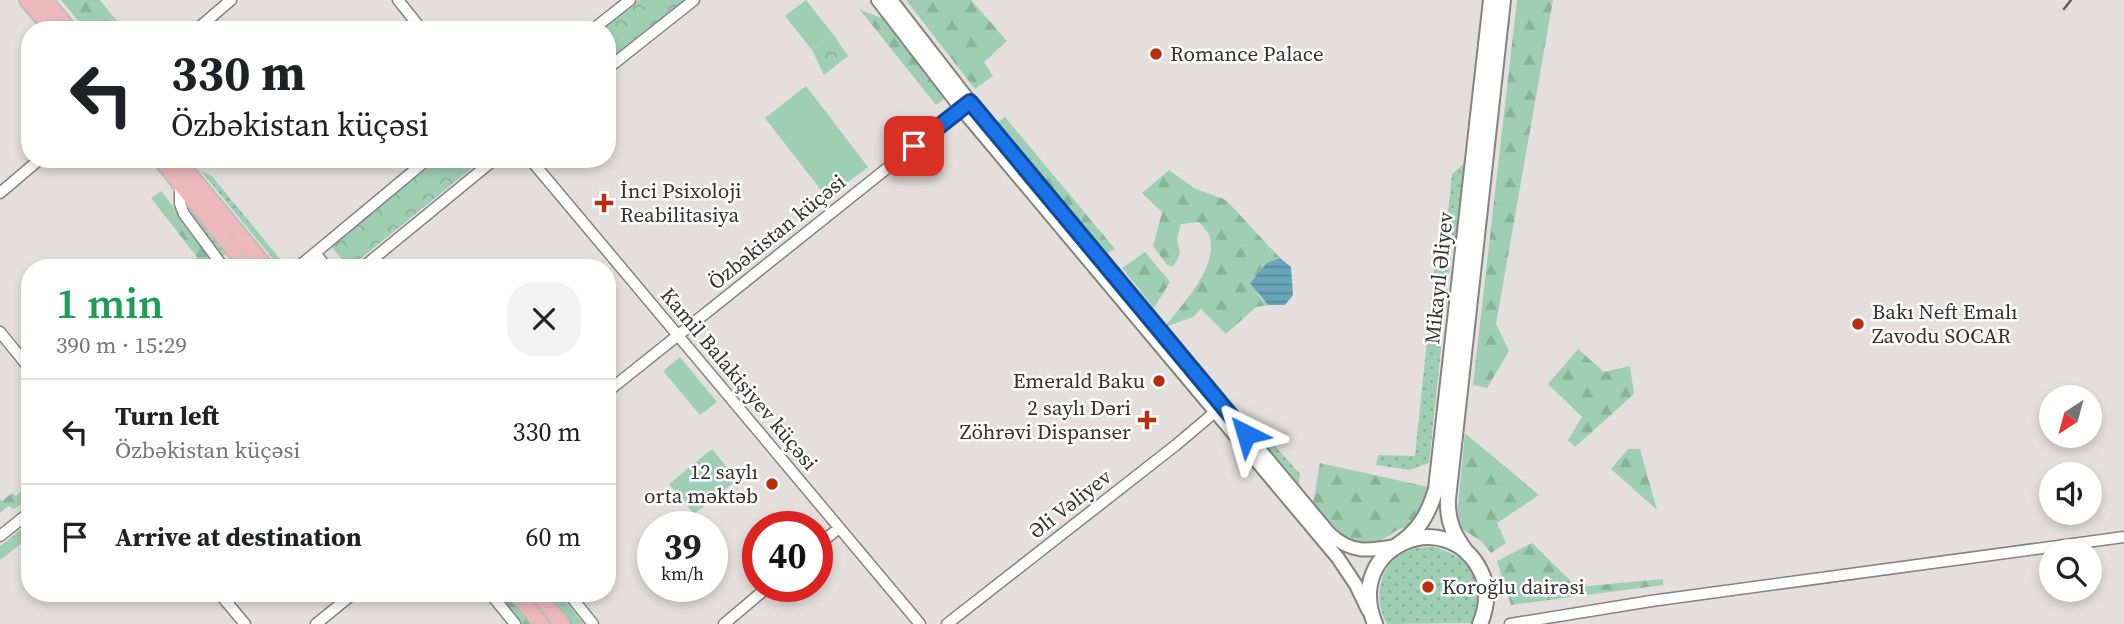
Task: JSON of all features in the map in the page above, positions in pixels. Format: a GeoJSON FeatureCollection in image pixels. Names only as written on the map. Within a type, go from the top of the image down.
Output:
{"type":"FeatureCollection","features":[{"type":"Feature","properties":{"kind":"main road"},"geometry":{"type":"LineString","coordinates":[[27,0],[44,21]]}},
{"type":"Feature","properties":{"kind":"main road"},"geometry":{"type":"LineString","coordinates":[[45,0],[62,21]]}},
{"type":"Feature","properties":{"kind":"main road","name":"Mikayıl Əliyev"},"geometry":{"type":"LineString","coordinates":[[1375,624],[1368,595],[1370,580],[1380,561],[1422,523],[1436,489],[1491,0]]}},
{"type":"Feature","properties":{"kind":"main road","name":"Mikayıl Əliyev"},"geometry":{"type":"LineString","coordinates":[[1482,624],[1487,594],[1481,572],[1452,530],[1448,520],[1448,499],[1503,0]]}},
{"type":"Feature","properties":{"kind":"main road"},"geometry":{"type":"LineString","coordinates":[[168,168],[243,259]]}},
{"type":"Feature","properties":{"kind":"main road"},"geometry":{"type":"LineString","coordinates":[[183,168],[243,259]]}},
{"type":"Feature","properties":{"kind":"main road"},"geometry":{"type":"LineString","coordinates":[[1396,546],[1410,540],[1433,538],[1456,544],[1468,554]]}},
{"type":"Feature","properties":{"kind":"main road"},"geometry":{"type":"LineString","coordinates":[[523,602],[541,624]]}},
{"type":"Feature","properties":{"kind":"main road"},"geometry":{"type":"LineString","coordinates":[[544,602],[562,624]]}},
{"type":"Feature","properties":{"kind":"street"},"geometry":{"type":"LineString","coordinates":[[207,21],[232,0]]}},
{"type":"Feature","properties":{"kind":"street"},"geometry":{"type":"LineString","coordinates":[[398,0],[415,21]]}},
{"type":"Feature","properties":{"kind":"street"},"geometry":{"type":"LineString","coordinates":[[603,21],[630,0]]}},
{"type":"Feature","properties":{"kind":"street"},"geometry":{"type":"LineString","coordinates":[[616,62],[694,0]]}},
{"type":"Feature","properties":{"kind":"street"},"geometry":{"type":"LineString","coordinates":[[878,0],[1329,533],[1338,542],[1362,550],[1396,546]]}},
{"type":"Feature","properties":{"kind":"street"},"geometry":{"type":"LineString","coordinates":[[891,0],[966,105],[1348,571],[1375,624]]}},
{"type":"Feature","properties":{"kind":"street","name":"Özbəkistan küçəsi"},"geometry":{"type":"LineString","coordinates":[[616,385],[966,105]]}},
{"type":"Feature","properties":{"kind":"street"},"geometry":{"type":"LineString","coordinates":[[0,193],[29,168]]}},
{"type":"Feature","properties":{"kind":"street"},"geometry":{"type":"LineString","coordinates":[[308,259],[417,168]]}},
{"type":"Feature","properties":{"kind":"street"},"geometry":{"type":"LineString","coordinates":[[373,259],[484,168]]}},
{"type":"Feature","properties":{"kind":"street","name":"Kamil Balakişiyev küçəsi"},"geometry":{"type":"LineString","coordinates":[[538,168],[614,259]]}},
{"type":"Feature","properties":{"kind":"street"},"geometry":{"type":"LineString","coordinates":[[180,183],[180,204],[184,214],[218,259]]}},
{"type":"Feature","properties":{"kind":"street"},"geometry":{"type":"LineString","coordinates":[[315,253],[320,259]]}},
{"type":"Feature","properties":{"kind":"street","name":"Kamil Balakişiyev küçəsi"},"geometry":{"type":"LineString","coordinates":[[616,262],[920,624]]}},
{"type":"Feature","properties":{"kind":"street"},"geometry":{"type":"LineString","coordinates":[[0,332],[21,358]]}},
{"type":"Feature","properties":{"kind":"street","name":"Əli Vəliyev"},"geometry":{"type":"LineString","coordinates":[[947,624],[1177,445],[1215,412]]}},
{"type":"Feature","properties":{"kind":"street"},"geometry":{"type":"LineString","coordinates":[[0,536],[21,519]]}},
{"type":"Feature","properties":{"kind":"street"},"geometry":{"type":"LineString","coordinates":[[833,533],[839,528]]}},
{"type":"Feature","properties":{"kind":"street"},"geometry":{"type":"LineString","coordinates":[[1510,624],[1651,601],[2124,537]]}},
{"type":"Feature","properties":{"kind":"street"},"geometry":{"type":"LineString","coordinates":[[227,602],[245,624]]}},
{"type":"Feature","properties":{"kind":"street"},"geometry":{"type":"LineString","coordinates":[[316,624],[343,602]]}},
{"type":"Feature","properties":{"kind":"street"},"geometry":{"type":"LineString","coordinates":[[497,602],[515,624]]}},
{"type":"Feature","properties":{"kind":"street"},"geometry":{"type":"LineString","coordinates":[[575,602],[593,624]]}},
{"type":"Feature","properties":{"kind":"street"},"geometry":{"type":"LineString","coordinates":[[724,624],[750,602]]}},
{"type":"Feature","properties":{"kind":"green space"},"geometry":{"type":"Polygon","coordinates":[[[61,0],[100,0],[117,21],[78,21],[61,0]]]}},
{"type":"Feature","properties":{"kind":"green space"},"geometry":{"type":"Polygon","coordinates":[[[638,0],[684,0],[616,54],[616,21],[612,21],[638,0]]]}},
{"type":"Feature","properties":{"kind":"green space"},"geometry":{"type":"Polygon","coordinates":[[[806,0],[833,34],[812,50],[785,16],[806,0]]]}},
{"type":"Feature","properties":{"kind":"green space"},"geometry":{"type":"Polygon","coordinates":[[[906,0],[971,0],[1007,41],[984,62],[993,76],[975,89],[906,0]]]}},
{"type":"Feature","properties":{"kind":"green space"},"geometry":{"type":"Polygon","coordinates":[[[1517,0],[1553,0],[1496,324],[1509,351],[1487,388],[1473,385],[1517,0]]]}},
{"type":"Feature","properties":{"kind":"green space"},"geometry":{"type":"Polygon","coordinates":[[[860,10],[882,18],[945,98],[936,105],[860,10]]]}},
{"type":"Feature","properties":{"kind":"green space"},"geometry":{"type":"Polygon","coordinates":[[[833,34],[848,56],[824,75],[812,50],[833,34]]]}},
{"type":"Feature","properties":{"kind":"green space"},"geometry":{"type":"Polygon","coordinates":[[[806,86],[868,167],[827,198],[765,118],[806,86]]]}},
{"type":"Feature","properties":{"kind":"green space"},"geometry":{"type":"Polygon","coordinates":[[[1005,117],[1115,249],[1105,255],[996,123],[1005,117]]]}},
{"type":"Feature","properties":{"kind":"green space"},"geometry":{"type":"Polygon","coordinates":[[[1465,163],[1458,239],[1446,230],[1452,174],[1465,163]]]}},
{"type":"Feature","properties":{"kind":"green space"},"geometry":{"type":"Polygon","coordinates":[[[428,168],[472,168],[360,259],[342,259],[331,246],[428,168]]]}},
{"type":"Feature","properties":{"kind":"green space"},"geometry":{"type":"Polygon","coordinates":[[[1169,170],[1194,188],[1226,200],[1280,258],[1267,263],[1257,294],[1268,305],[1256,307],[1226,334],[1201,309],[1193,317],[1165,327],[1198,284],[1211,247],[1209,235],[1199,222],[1181,224],[1177,238],[1180,254],[1173,267],[1167,265],[1153,246],[1162,212],[1142,193],[1169,170]]]}},
{"type":"Feature","properties":{"kind":"green space"},"geometry":{"type":"Polygon","coordinates":[[[201,171],[212,176],[280,259],[273,259],[201,171]]]}},
{"type":"Feature","properties":{"kind":"green space"},"geometry":{"type":"Polygon","coordinates":[[[161,191],[214,259],[195,259],[197,257],[151,198],[161,191]]]}},
{"type":"Feature","properties":{"kind":"green space"},"geometry":{"type":"Polygon","coordinates":[[[187,203],[227,253],[222,257],[189,214],[187,203]]]}},
{"type":"Feature","properties":{"kind":"green space"},"geometry":{"type":"Polygon","coordinates":[[[1437,244],[1451,255],[1429,463],[1409,470],[1376,465],[1378,455],[1415,456],[1437,244]]]}},
{"type":"Feature","properties":{"kind":"green space"},"geometry":{"type":"Polygon","coordinates":[[[1145,252],[1170,282],[1154,308],[1122,268],[1145,252]]]}},
{"type":"Feature","properties":{"kind":"green space"},"geometry":{"type":"Polygon","coordinates":[[[1578,349],[1604,372],[1630,366],[1634,394],[1575,447],[1568,440],[1582,417],[1548,384],[1578,349]]]}},
{"type":"Feature","properties":{"kind":"green space"},"geometry":{"type":"Polygon","coordinates":[[[680,357],[717,402],[700,415],[663,371],[680,357]]]}},
{"type":"Feature","properties":{"kind":"green space"},"geometry":{"type":"Polygon","coordinates":[[[1246,427],[1262,431],[1300,474],[1298,490],[1246,427]]]}},
{"type":"Feature","properties":{"kind":"green space"},"geometry":{"type":"Polygon","coordinates":[[[1465,433],[1539,495],[1497,523],[1506,543],[1491,553],[1481,541],[1456,525],[1465,433]]]}},
{"type":"Feature","properties":{"kind":"green space"},"geometry":{"type":"Polygon","coordinates":[[[712,449],[737,480],[698,511],[692,511],[669,484],[712,449]]]}},
{"type":"Feature","properties":{"kind":"green space"},"geometry":{"type":"Polygon","coordinates":[[[1628,449],[1640,449],[1657,510],[1611,469],[1628,449]]]}},
{"type":"Feature","properties":{"kind":"green space"},"geometry":{"type":"Polygon","coordinates":[[[1320,463],[1428,487],[1428,499],[1417,526],[1401,528],[1372,546],[1341,540],[1312,510],[1320,463]]]}},
{"type":"Feature","properties":{"kind":"green space"},"geometry":{"type":"Polygon","coordinates":[[[21,492],[21,504],[14,509],[8,506],[0,513],[0,499],[2,501],[12,493],[16,496],[21,492]]]}},
{"type":"Feature","properties":{"kind":"green space"},"geometry":{"type":"Polygon","coordinates":[[[21,530],[21,544],[0,560],[0,546],[21,530]]]}},
{"type":"Feature","properties":{"kind":"green space"},"geometry":{"type":"Polygon","coordinates":[[[1532,543],[1577,587],[1663,579],[1663,585],[1511,605],[1497,561],[1532,543]]]}},
{"type":"Feature","properties":{"kind":"green space","name":"Koroğlu dairəsi"},"geometry":{"type":"Polygon","coordinates":[[[1434,547],[1459,558],[1474,575],[1478,597],[1472,623],[1387,624],[1382,613],[1380,589],[1388,567],[1405,552],[1434,547]]]}},
{"type":"Feature","properties":{"kind":"green space"},"geometry":{"type":"Polygon","coordinates":[[[504,602],[516,602],[534,624],[522,624],[504,602]]]}},
{"type":"Feature","properties":{"kind":"green space"},"geometry":{"type":"Polygon","coordinates":[[[553,602],[566,602],[584,624],[571,624],[553,602]]]}},
{"type":"Feature","properties":{"kind":"water"},"geometry":{"type":"Polygon","coordinates":[[[1280,258],[1291,267],[1293,295],[1285,305],[1268,305],[1250,283],[1267,263],[1280,258]]]}},
{"type":"Feature","properties":{"kind":"railway"},"geometry":{"type":"LineString","coordinates":[[2064,9],[2071,0]]}},
{"type":"Feature","properties":{"kind":"place","name":"Romance Palace"},"geometry":{"type":"Point","coordinates":[1156,54]}},
{"type":"Feature","properties":{"kind":"place","name":"İnci Psixoloji Reabilitasiya"},"geometry":{"type":"Point","coordinates":[604,203]}},
{"type":"Feature","properties":{"kind":"place","name":"Bakı Neft Emalı Zavodu SOCAR"},"geometry":{"type":"Point","coordinates":[1858,324]}},
{"type":"Feature","properties":{"kind":"place","name":"Emerald Baku"},"geometry":{"type":"Point","coordinates":[1159,381]}},
{"type":"Feature","properties":{"kind":"place","name":"2 saylı Dəri Zöhrəvi Dispanser"},"geometry":{"type":"Point","coordinates":[1147,420]}},
{"type":"Feature","properties":{"kind":"place","name":"12 saylı orta məktəb"},"geometry":{"type":"Point","coordinates":[772,484]}},
{"type":"Feature","properties":{"kind":"place","name":"Koroğlu dairəsi"},"geometry":{"type":"Point","coordinates":[1428,587]}},
{"type":"Feature","properties":{"kind":"route"},"geometry":{"type":"LineString","coordinates":[[914,146],[970,102],[1246,434]]}}]}
